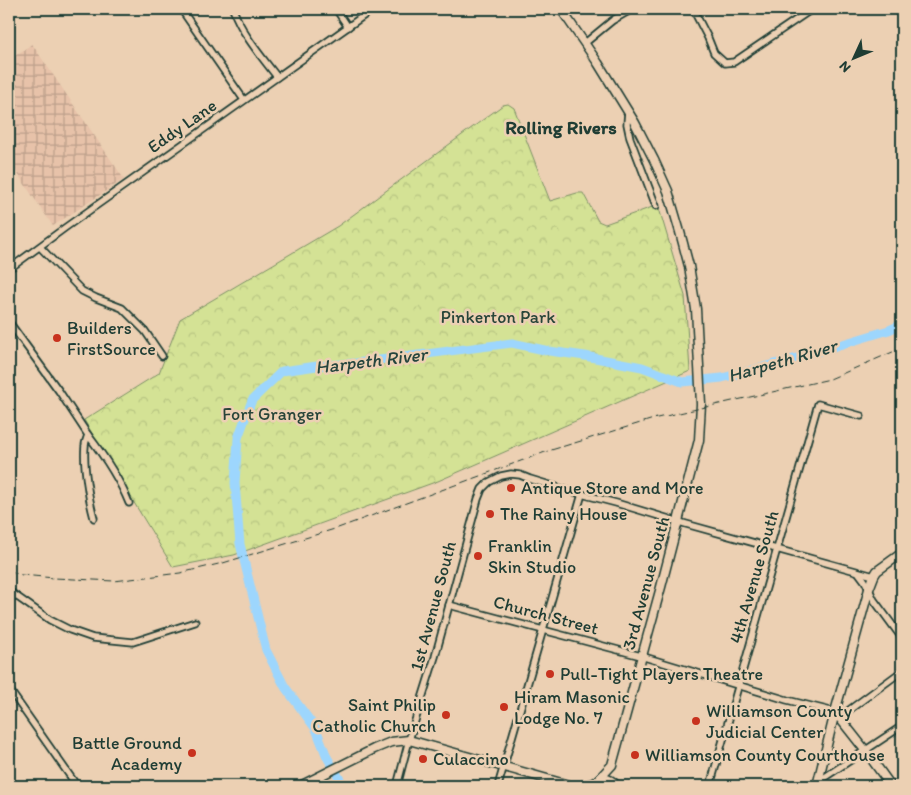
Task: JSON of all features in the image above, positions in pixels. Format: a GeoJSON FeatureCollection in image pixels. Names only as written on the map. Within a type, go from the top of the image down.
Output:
{"type":"FeatureCollection","features":[{"type":"Feature","properties":{"kind":"main road","name":"3rd Avenue South"},"geometry":{"type":"LineString","coordinates":[[561,9],[628,111],[668,191],[689,266],[696,309],[701,406],[699,440],[612,765],[617,786]]}},
{"type":"Feature","properties":{"kind":"main road"},"geometry":{"type":"LineString","coordinates":[[818,784],[835,712],[869,589],[877,570],[902,553]]}},
{"type":"Feature","properties":{"kind":"main road"},"geometry":{"type":"LineString","coordinates":[[835,712],[891,786]]}},
{"type":"Feature","properties":{"kind":"main road"},"geometry":{"type":"LineString","coordinates":[[301,786],[391,742],[409,740],[572,786]]}},
{"type":"Feature","properties":{"kind":"main road","name":"3rd Avenue South"},"geometry":{"type":"LineString","coordinates":[[590,785],[599,779],[612,765]]}},
{"type":"Feature","properties":{"kind":"main road"},"geometry":{"type":"LineString","coordinates":[[599,779],[608,779],[617,786]]}},
{"type":"Feature","properties":{"kind":"main road"},"geometry":{"type":"LineString","coordinates":[[895,786],[902,782]]}},
{"type":"Feature","properties":{"kind":"main road"},"geometry":{"type":"LineString","coordinates":[[578,786],[590,785]]}},
{"type":"Feature","properties":{"kind":"street"},"geometry":{"type":"LineString","coordinates":[[181,9],[244,100]]}},
{"type":"Feature","properties":{"kind":"street"},"geometry":{"type":"LineString","coordinates":[[233,9],[247,35],[277,77]]}},
{"type":"Feature","properties":{"kind":"street"},"geometry":{"type":"LineString","coordinates":[[336,9],[348,26]]}},
{"type":"Feature","properties":{"kind":"street","name":"Eddy Lane"},"geometry":{"type":"LineString","coordinates":[[9,269],[373,9]]}},
{"type":"Feature","properties":{"kind":"street"},"geometry":{"type":"LineString","coordinates":[[585,43],[613,20],[632,9]]}},
{"type":"Feature","properties":{"kind":"street"},"geometry":{"type":"LineString","coordinates":[[693,9],[714,53],[725,64],[734,62],[812,9]]}},
{"type":"Feature","properties":{"kind":"street"},"geometry":{"type":"LineString","coordinates":[[628,111],[627,124],[630,138],[656,206]]}},
{"type":"Feature","properties":{"kind":"street"},"geometry":{"type":"LineString","coordinates":[[40,247],[82,291],[122,308],[145,331],[162,356]]}},
{"type":"Feature","properties":{"kind":"street"},"geometry":{"type":"LineString","coordinates":[[9,322],[107,461],[123,487],[129,503]]}},
{"type":"Feature","properties":{"kind":"street","name":"4th Avenue South"},"geometry":{"type":"LineString","coordinates":[[710,786],[818,404],[861,416]]}},
{"type":"Feature","properties":{"kind":"street"},"geometry":{"type":"LineString","coordinates":[[88,434],[85,446],[86,472],[94,518]]}},
{"type":"Feature","properties":{"kind":"street","name":"1st Avenue South"},"geometry":{"type":"LineString","coordinates":[[397,786],[482,489],[489,482],[501,476],[511,474],[582,494]]}},
{"type":"Feature","properties":{"kind":"street"},"geometry":{"type":"LineString","coordinates":[[498,786],[582,494],[874,576]]}},
{"type":"Feature","properties":{"kind":"street"},"geometry":{"type":"LineString","coordinates":[[859,573],[874,600],[902,638]]}},
{"type":"Feature","properties":{"kind":"street"},"geometry":{"type":"LineString","coordinates":[[9,591],[50,620],[70,630],[93,638],[133,642],[195,622]]}},
{"type":"Feature","properties":{"kind":"street","name":"Church Street"},"geometry":{"type":"LineString","coordinates":[[449,605],[641,656],[787,700],[835,712]]}},
{"type":"Feature","properties":{"kind":"street"},"geometry":{"type":"LineString","coordinates":[[835,712],[845,713],[902,671]]}},
{"type":"Feature","properties":{"kind":"street"},"geometry":{"type":"LineString","coordinates":[[9,689],[77,786]]}},
{"type":"Feature","properties":{"kind":"street"},"geometry":{"type":"LineString","coordinates":[[818,784],[902,726]]}},
{"type":"Feature","properties":{"kind":"shaded area"},"geometry":{"type":"Polygon","coordinates":[[[32,44],[124,179],[53,226],[9,161],[9,60],[32,44]]]}},
{"type":"Feature","properties":{"kind":"green space"},"geometry":{"type":"Polygon","coordinates":[[[508,104],[514,108],[550,201],[583,193],[598,221],[605,224],[658,205],[685,296],[690,371],[438,481],[234,555],[173,567],[84,420],[159,373],[180,319],[338,226],[503,105],[508,104]]]}},
{"type":"Feature","properties":{"kind":"waterway","name":"Harpeth River"},"geometry":{"type":"LineString","coordinates":[[344,786],[327,757],[316,729],[285,687],[266,650],[240,544],[235,483],[238,438],[252,400],[282,371],[512,343],[642,367],[682,382],[722,378],[790,360],[889,330],[902,324]]}},
{"type":"Feature","properties":{"kind":"railway"},"geometry":{"type":"LineString","coordinates":[[9,571],[22,575],[114,581],[180,573],[223,563],[338,528],[548,451],[657,418],[830,379],[902,348]]}},
{"type":"Feature","properties":{"kind":"place","name":"Builders FirstSource"},"geometry":{"type":"Point","coordinates":[57,338]}},
{"type":"Feature","properties":{"kind":"place","name":"Antique Store and More"},"geometry":{"type":"Point","coordinates":[511,488]}},
{"type":"Feature","properties":{"kind":"place","name":"The Rainy House"},"geometry":{"type":"Point","coordinates":[490,514]}},
{"type":"Feature","properties":{"kind":"place","name":"Franklin Skin Studio"},"geometry":{"type":"Point","coordinates":[478,556]}},
{"type":"Feature","properties":{"kind":"place","name":"Pull-Tight Players Theatre"},"geometry":{"type":"Point","coordinates":[550,674]}},
{"type":"Feature","properties":{"kind":"place","name":"Hiram Masonic Lodge No. 7"},"geometry":{"type":"Point","coordinates":[504,707]}},
{"type":"Feature","properties":{"kind":"place","name":"Saint Philip Catholic Church"},"geometry":{"type":"Point","coordinates":[446,715]}},
{"type":"Feature","properties":{"kind":"place","name":"Williamson County Judicial Center"},"geometry":{"type":"Point","coordinates":[696,721]}},
{"type":"Feature","properties":{"kind":"place","name":"Battle Ground Academy"},"geometry":{"type":"Point","coordinates":[192,753]}},
{"type":"Feature","properties":{"kind":"place","name":"Williamson County Courthouse"},"geometry":{"type":"Point","coordinates":[635,755]}},
{"type":"Feature","properties":{"kind":"place","name":"Culaccino"},"geometry":{"type":"Point","coordinates":[423,759]}},
{"type":"Feature","properties":{"kind":"district","name":"Rolling Rivers"},"geometry":{"type":"Point","coordinates":[561,127]}},
{"type":"Feature","properties":{"kind":"park label","name":"Pinkerton Park"},"geometry":{"type":"Point","coordinates":[498,317]}},
{"type":"Feature","properties":{"kind":"park label","name":"Fort Granger"},"geometry":{"type":"Point","coordinates":[272,414]}}]}
